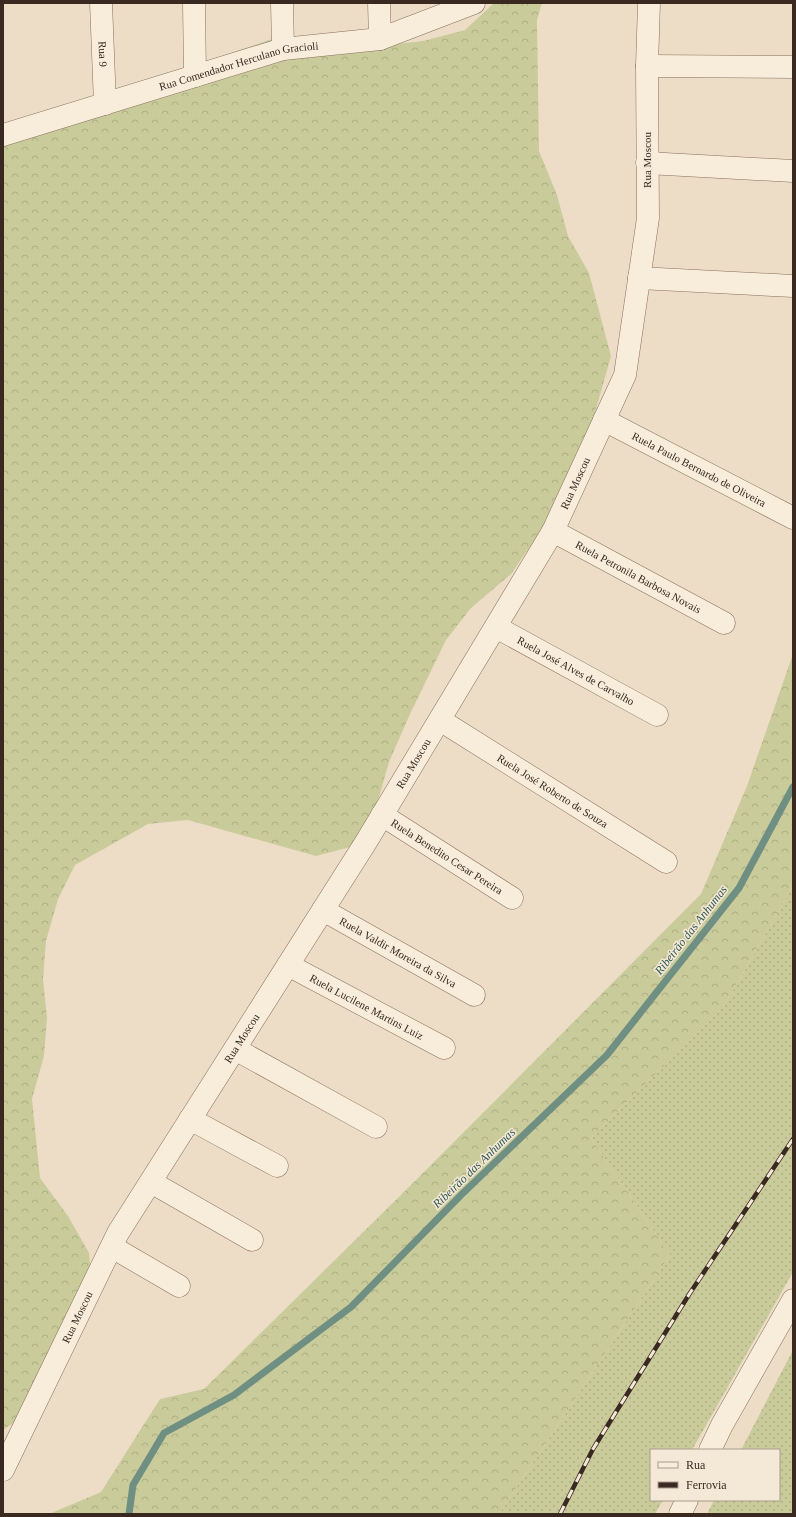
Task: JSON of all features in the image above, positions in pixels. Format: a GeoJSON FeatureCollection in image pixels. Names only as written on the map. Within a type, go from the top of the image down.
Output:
{"type":"FeatureCollection","features":[{"type":"Feature","properties":{"kind":"street","name":"Rua 9"},"geometry":{"type":"LineString","coordinates":[[101,3],[105,104]]}},
{"type":"Feature","properties":{"kind":"street"},"geometry":{"type":"LineString","coordinates":[[194,3],[195,76]]}},
{"type":"Feature","properties":{"kind":"street"},"geometry":{"type":"LineString","coordinates":[[282,3],[283,49]]}},
{"type":"Feature","properties":{"kind":"street"},"geometry":{"type":"LineString","coordinates":[[379,3],[380,39]]}},
{"type":"Feature","properties":{"kind":"street","name":"Rua Comendador Herculano Gracioli"},"geometry":{"type":"LineString","coordinates":[[3,134],[283,49],[380,39],[474,3]]}},
{"type":"Feature","properties":{"kind":"street","name":"Rua Moscou"},"geometry":{"type":"LineString","coordinates":[[3,1470],[118,1233],[323,910],[554,531],[625,375],[648,218],[647,66],[649,3]]}},
{"type":"Feature","properties":{"kind":"street"},"geometry":{"type":"LineString","coordinates":[[647,66],[793,67]]}},
{"type":"Feature","properties":{"kind":"street"},"geometry":{"type":"LineString","coordinates":[[647,163],[793,171]]}},
{"type":"Feature","properties":{"kind":"street"},"geometry":{"type":"LineString","coordinates":[[639,278],[793,286]]}},
{"type":"Feature","properties":{"kind":"street","name":"Ruela Paulo Bernardo de Oliveira"},"geometry":{"type":"LineString","coordinates":[[604,420],[793,518]]}},
{"type":"Feature","properties":{"kind":"street","name":"Ruela Petronila Barbosa Novais"},"geometry":{"type":"LineString","coordinates":[[554,531],[724,623]]}},
{"type":"Feature","properties":{"kind":"street","name":"Ruela José Alves de Carvalho"},"geometry":{"type":"LineString","coordinates":[[496,627],[657,715]]}},
{"type":"Feature","properties":{"kind":"street","name":"Ruela José Roberto de Souza"},"geometry":{"type":"LineString","coordinates":[[440,720],[666,862]]}},
{"type":"Feature","properties":{"kind":"street","name":"Ruela Benedito Cesar Pereira"},"geometry":{"type":"LineString","coordinates":[[382,815],[512,898]]}},
{"type":"Feature","properties":{"kind":"street","name":"Ruela Valdir Moreira da Silva"},"geometry":{"type":"LineString","coordinates":[[323,910],[474,995]]}},
{"type":"Feature","properties":{"kind":"street","name":"Ruela Lucilene Martins Luiz"},"geometry":{"type":"LineString","coordinates":[[288,965],[444,1048]]}},
{"type":"Feature","properties":{"kind":"street"},"geometry":{"type":"LineString","coordinates":[[235,1049],[376,1127]]}},
{"type":"Feature","properties":{"kind":"street"},"geometry":{"type":"LineString","coordinates":[[190,1119],[277,1166]]}},
{"type":"Feature","properties":{"kind":"street"},"geometry":{"type":"LineString","coordinates":[[151,1182],[252,1240]]}},
{"type":"Feature","properties":{"kind":"street"},"geometry":{"type":"LineString","coordinates":[[112,1247],[179,1286]]}},
{"type":"Feature","properties":{"kind":"street"},"geometry":{"type":"LineString","coordinates":[[710,1449],[722,1425],[793,1300]]}},
{"type":"Feature","properties":{"kind":"street"},"geometry":{"type":"LineString","coordinates":[[680,1514],[686,1501]]}},
{"type":"Feature","properties":{"kind":"green space"},"geometry":{"type":"Polygon","coordinates":[[[494,3],[542,3],[537,20],[539,151],[557,195],[568,236],[589,273],[611,356],[579,470],[562,503],[511,574],[471,608],[446,640],[410,714],[389,762],[377,804],[358,845],[316,856],[188,820],[148,824],[75,865],[58,899],[46,941],[43,979],[47,1018],[44,1056],[32,1099],[40,1178],[68,1216],[89,1253],[93,1293],[81,1335],[28,1413],[3,1430],[3,130],[287,34],[344,50],[423,41],[465,30],[494,3]]]}},
{"type":"Feature","properties":{"kind":"green space"},"geometry":{"type":"Polygon","coordinates":[[[793,654],[793,886],[724,1006],[591,1138],[670,1255],[499,1514],[49,1514],[101,1492],[160,1399],[204,1389],[409,1187],[701,894],[747,786],[793,654]]]}},
{"type":"Feature","properties":{"kind":"green space"},"geometry":{"type":"Polygon","coordinates":[[[793,886],[793,1272],[693,1449],[650,1449],[650,1501],[662,1501],[655,1514],[499,1514],[670,1255],[591,1138],[724,1006],[793,886]]]}},
{"type":"Feature","properties":{"kind":"green space"},"geometry":{"type":"Polygon","coordinates":[[[793,1350],[793,1514],[707,1514],[714,1501],[780,1501],[780,1449],[742,1449],[793,1350]]]}},
{"type":"Feature","properties":{"kind":"waterway","name":"Ribeirão das Anhumas"},"geometry":{"type":"LineString","coordinates":[[129,1514],[133,1485],[164,1433],[234,1395],[351,1307],[461,1195],[607,1055],[739,888],[793,787]]}},
{"type":"Feature","properties":{"kind":"railway"},"geometry":{"type":"LineString","coordinates":[[560,1514],[593,1449],[690,1293],[793,1139]]}}]}
